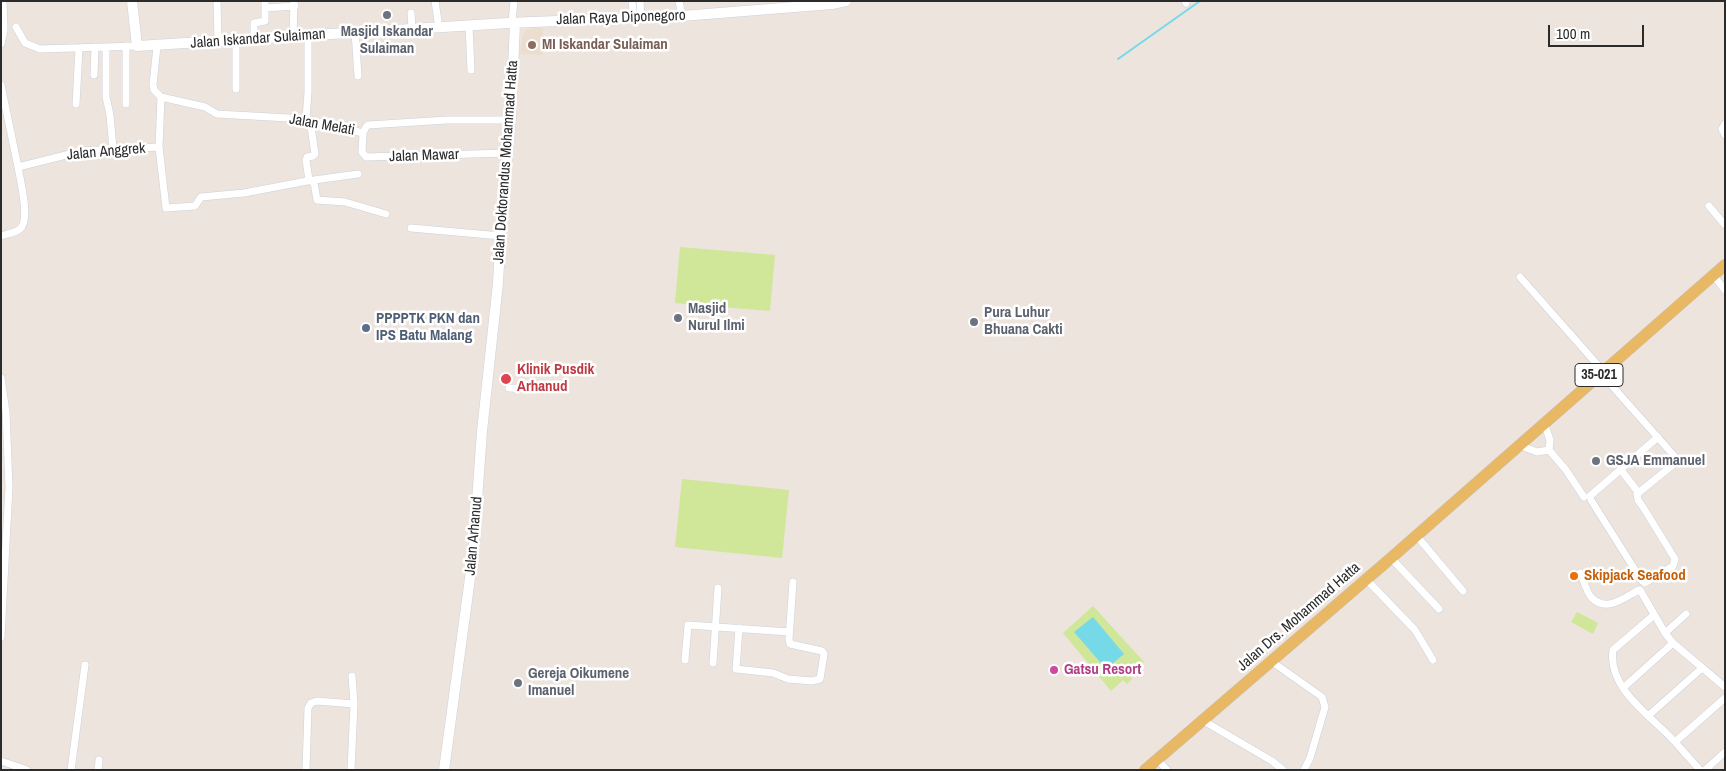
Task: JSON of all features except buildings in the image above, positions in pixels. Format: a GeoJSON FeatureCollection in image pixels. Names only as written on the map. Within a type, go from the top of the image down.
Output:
{"type":"FeatureCollection","features":[{"type":"Feature","properties":{"kind":"main road","name":"35-021"},"geometry":{"type":"LineString","coordinates":[[1519,445],[1605,375],[1725,265]]}},
{"type":"Feature","properties":{"kind":"main road","name":"Jalan Drs. Mohammad Hatta"},"geometry":{"type":"LineString","coordinates":[[1145,770],[1519,445]]}},
{"type":"Feature","properties":{"kind":"street"},"geometry":{"type":"LineString","coordinates":[[1,44],[4,30],[2,1]]}},
{"type":"Feature","properties":{"kind":"street"},"geometry":{"type":"LineString","coordinates":[[126,104],[131,46],[132,1]]}},
{"type":"Feature","properties":{"kind":"street"},"geometry":{"type":"LineString","coordinates":[[217,1],[218,40]]}},
{"type":"Feature","properties":{"kind":"street"},"geometry":{"type":"LineString","coordinates":[[435,1],[439,28]]}},
{"type":"Feature","properties":{"kind":"street"},"geometry":{"type":"LineString","coordinates":[[514,1],[514,23]]}},
{"type":"Feature","properties":{"kind":"street"},"geometry":{"type":"LineString","coordinates":[[632,1],[637,18]]}},
{"type":"Feature","properties":{"kind":"street"},"geometry":{"type":"LineString","coordinates":[[637,18],[640,1]]}},
{"type":"Feature","properties":{"kind":"street"},"geometry":{"type":"LineString","coordinates":[[680,1],[682,16]]}},
{"type":"Feature","properties":{"kind":"street","name":"Jalan Raya Diponegoro"},"geometry":{"type":"LineString","coordinates":[[514,23],[682,16],[773,5],[832,4],[846,1]]}},
{"type":"Feature","properties":{"kind":"street"},"geometry":{"type":"LineString","coordinates":[[254,38],[254,23],[265,22],[265,5],[294,4],[293,36]]}},
{"type":"Feature","properties":{"kind":"street"},"geometry":{"type":"LineString","coordinates":[[411,13],[412,29]]}},
{"type":"Feature","properties":{"kind":"street","name":"Jalan Iskandar Sulaiman"},"geometry":{"type":"LineString","coordinates":[[131,46],[157,46],[218,40],[514,23]]}},
{"type":"Feature","properties":{"kind":"street","name":"Jalan Doktorandus Mohammad Hatta"},"geometry":{"type":"LineString","coordinates":[[496,301],[511,120],[514,23]]}},
{"type":"Feature","properties":{"kind":"street"},"geometry":{"type":"LineString","coordinates":[[16,26],[22,39],[35,48],[131,46]]}},
{"type":"Feature","properties":{"kind":"street"},"geometry":{"type":"LineString","coordinates":[[469,26],[471,70]]}},
{"type":"Feature","properties":{"kind":"street"},"geometry":{"type":"LineString","coordinates":[[355,32],[358,76]]}},
{"type":"Feature","properties":{"kind":"street"},"geometry":{"type":"LineString","coordinates":[[308,35],[308,119],[315,154],[307,158],[309,180]]}},
{"type":"Feature","properties":{"kind":"street"},"geometry":{"type":"LineString","coordinates":[[236,39],[236,89]]}},
{"type":"Feature","properties":{"kind":"street"},"geometry":{"type":"LineString","coordinates":[[157,46],[153,88],[161,97],[159,147],[166,209],[195,206],[201,197],[358,174]]}},
{"type":"Feature","properties":{"kind":"street"},"geometry":{"type":"LineString","coordinates":[[106,47],[106,97],[110,115],[113,149]]}},
{"type":"Feature","properties":{"kind":"street"},"geometry":{"type":"LineString","coordinates":[[76,104],[79,48]]}},
{"type":"Feature","properties":{"kind":"street"},"geometry":{"type":"LineString","coordinates":[[94,75],[95,48]]}},
{"type":"Feature","properties":{"kind":"street"},"geometry":{"type":"LineString","coordinates":[[1,84],[25,210],[24,223],[20,229],[1,236]]}},
{"type":"Feature","properties":{"kind":"street","name":"Jalan Melati"},"geometry":{"type":"LineString","coordinates":[[161,97],[205,107],[217,114],[308,119],[363,133],[368,125],[439,120],[511,120]]}},
{"type":"Feature","properties":{"kind":"street"},"geometry":{"type":"LineString","coordinates":[[1725,124],[1722,129],[1725,135]]}},
{"type":"Feature","properties":{"kind":"street","name":"Jalan Mawar"},"geometry":{"type":"LineString","coordinates":[[363,133],[362,152],[366,157],[508,153]]}},
{"type":"Feature","properties":{"kind":"street","name":"Jalan Anggrek"},"geometry":{"type":"LineString","coordinates":[[18,167],[82,151],[159,147]]}},
{"type":"Feature","properties":{"kind":"street"},"geometry":{"type":"LineString","coordinates":[[309,180],[314,183],[317,200],[345,202],[386,214]]}},
{"type":"Feature","properties":{"kind":"street"},"geometry":{"type":"LineString","coordinates":[[1709,206],[1725,225]]}},
{"type":"Feature","properties":{"kind":"street"},"geometry":{"type":"LineString","coordinates":[[411,228],[501,236]]}},
{"type":"Feature","properties":{"kind":"street"},"geometry":{"type":"LineString","coordinates":[[1713,275],[1725,290]]}},
{"type":"Feature","properties":{"kind":"street"},"geometry":{"type":"LineString","coordinates":[[1520,277],[1675,456],[1675,463],[1638,492]]}},
{"type":"Feature","properties":{"kind":"street","name":"Jalan Arhanud"},"geometry":{"type":"LineString","coordinates":[[444,770],[473,556],[488,369],[496,301]]}},
{"type":"Feature","properties":{"kind":"street"},"geometry":{"type":"LineString","coordinates":[[1,378],[6,412],[9,487],[1,637]]}},
{"type":"Feature","properties":{"kind":"street"},"geometry":{"type":"LineString","coordinates":[[509,388],[557,390]]}},
{"type":"Feature","properties":{"kind":"street"},"geometry":{"type":"LineString","coordinates":[[1544,423],[1550,440],[1549,450],[1588,499],[1640,585],[1653,613],[1671,629],[1673,643],[1725,687]]}},
{"type":"Feature","properties":{"kind":"street"},"geometry":{"type":"LineString","coordinates":[[1588,499],[1658,437]]}},
{"type":"Feature","properties":{"kind":"street"},"geometry":{"type":"LineString","coordinates":[[1519,445],[1536,452],[1549,450]]}},
{"type":"Feature","properties":{"kind":"street"},"geometry":{"type":"LineString","coordinates":[[1580,573],[1592,598],[1607,604],[1608,601],[1673,566],[1675,556],[1638,500],[1638,492],[1621,470]]}},
{"type":"Feature","properties":{"kind":"street"},"geometry":{"type":"LineString","coordinates":[[1416,535],[1463,591]]}},
{"type":"Feature","properties":{"kind":"street"},"geometry":{"type":"LineString","coordinates":[[1391,558],[1439,609]]}},
{"type":"Feature","properties":{"kind":"street"},"geometry":{"type":"LineString","coordinates":[[1366,579],[1415,630],[1433,660]]}},
{"type":"Feature","properties":{"kind":"street"},"geometry":{"type":"LineString","coordinates":[[739,628],[736,669],[773,673],[788,679],[818,681],[821,678],[824,654],[822,650],[792,646],[790,644],[789,632],[794,582]]}},
{"type":"Feature","properties":{"kind":"street"},"geometry":{"type":"LineString","coordinates":[[713,663],[718,588]]}},
{"type":"Feature","properties":{"kind":"street"},"geometry":{"type":"LineString","coordinates":[[1653,613],[1613,650],[1612,662],[1614,671],[1623,688],[1648,716],[1676,742],[1700,770]]}},
{"type":"Feature","properties":{"kind":"street"},"geometry":{"type":"LineString","coordinates":[[1671,629],[1686,614]]}},
{"type":"Feature","properties":{"kind":"street"},"geometry":{"type":"LineString","coordinates":[[685,660],[688,625],[789,632]]}},
{"type":"Feature","properties":{"kind":"street"},"geometry":{"type":"LineString","coordinates":[[1623,688],[1673,643]]}},
{"type":"Feature","properties":{"kind":"street"},"geometry":{"type":"LineString","coordinates":[[1271,661],[1325,702],[1313,747],[1304,770]]}},
{"type":"Feature","properties":{"kind":"street"},"geometry":{"type":"LineString","coordinates":[[71,770],[85,664]]}},
{"type":"Feature","properties":{"kind":"street"},"geometry":{"type":"LineString","coordinates":[[1648,716],[1702,668]]}},
{"type":"Feature","properties":{"kind":"street"},"geometry":{"type":"LineString","coordinates":[[351,770],[354,704],[352,676]]}},
{"type":"Feature","properties":{"kind":"street"},"geometry":{"type":"LineString","coordinates":[[1676,742],[1725,698]]}},
{"type":"Feature","properties":{"kind":"street"},"geometry":{"type":"LineString","coordinates":[[306,770],[308,708],[311,703],[317,701],[354,704]]}},
{"type":"Feature","properties":{"kind":"street"},"geometry":{"type":"LineString","coordinates":[[1202,720],[1272,761],[1283,770]]}},
{"type":"Feature","properties":{"kind":"street"},"geometry":{"type":"LineString","coordinates":[[1706,770],[1725,752]]}},
{"type":"Feature","properties":{"kind":"street"},"geometry":{"type":"LineString","coordinates":[[1157,759],[1167,770]]}},
{"type":"Feature","properties":{"kind":"street"},"geometry":{"type":"LineString","coordinates":[[98,770],[99,760]]}},
{"type":"Feature","properties":{"kind":"street"},"geometry":{"type":"LineString","coordinates":[[1,761],[27,770]]}},
{"type":"Feature","properties":{"kind":"shaded area","name":"MI Iskandar Sulaiman"},"geometry":{"type":"Polygon","coordinates":[[[543,28],[543,55],[520,54],[522,36],[526,30],[543,28]]]}},
{"type":"Feature","properties":{"kind":"green space"},"geometry":{"type":"Polygon","coordinates":[[[680,247],[775,255],[770,311],[675,303],[680,247]]]}},
{"type":"Feature","properties":{"kind":"green space"},"geometry":{"type":"Polygon","coordinates":[[[682,479],[789,490],[782,558],[675,547],[682,479]]]}},
{"type":"Feature","properties":{"kind":"green space"},"geometry":{"type":"Polygon","coordinates":[[[1093,606],[1144,662],[1129,675],[1132,679],[1127,684],[1123,680],[1111,691],[1063,633],[1093,606]]]}},
{"type":"Feature","properties":{"kind":"green space"},"geometry":{"type":"Polygon","coordinates":[[[1577,612],[1598,623],[1593,634],[1571,622],[1577,612]]]}},
{"type":"Feature","properties":{"kind":"water"},"geometry":{"type":"Polygon","coordinates":[[[1093,617],[1124,654],[1106,669],[1074,632],[1093,617]]]}},
{"type":"Feature","properties":{"kind":"waterway"},"geometry":{"type":"LineString","coordinates":[[1118,59],[1200,1]]}},
{"type":"Feature","properties":{"kind":"place","name":"Masjid Iskandar Sulaiman"},"geometry":{"type":"Point","coordinates":[387,15]}},
{"type":"Feature","properties":{"kind":"place","name":"MI Iskandar Sulaiman"},"geometry":{"type":"Point","coordinates":[532,45]}},
{"type":"Feature","properties":{"kind":"place","name":"Masjid Nurul Ilmi"},"geometry":{"type":"Point","coordinates":[678,318]}},
{"type":"Feature","properties":{"kind":"place","name":"Pura Luhur Bhuana Cakti"},"geometry":{"type":"Point","coordinates":[974,322]}},
{"type":"Feature","properties":{"kind":"place","name":"PPPPTK PKN dan IPS Batu Malang"},"geometry":{"type":"Point","coordinates":[366,328]}},
{"type":"Feature","properties":{"kind":"place","name":"Klinik Pusdik Arhanud"},"geometry":{"type":"Point","coordinates":[506,379]}},
{"type":"Feature","properties":{"kind":"place","name":"GSJA Emmanuel"},"geometry":{"type":"Point","coordinates":[1596,461]}},
{"type":"Feature","properties":{"kind":"place","name":"Skipjack Seafood"},"geometry":{"type":"Point","coordinates":[1574,576]}},
{"type":"Feature","properties":{"kind":"place","name":"Gatsu Resort"},"geometry":{"type":"Point","coordinates":[1054,670]}},
{"type":"Feature","properties":{"kind":"place","name":"Gereja Oikumene Imanuel"},"geometry":{"type":"Point","coordinates":[518,683]}}]}
